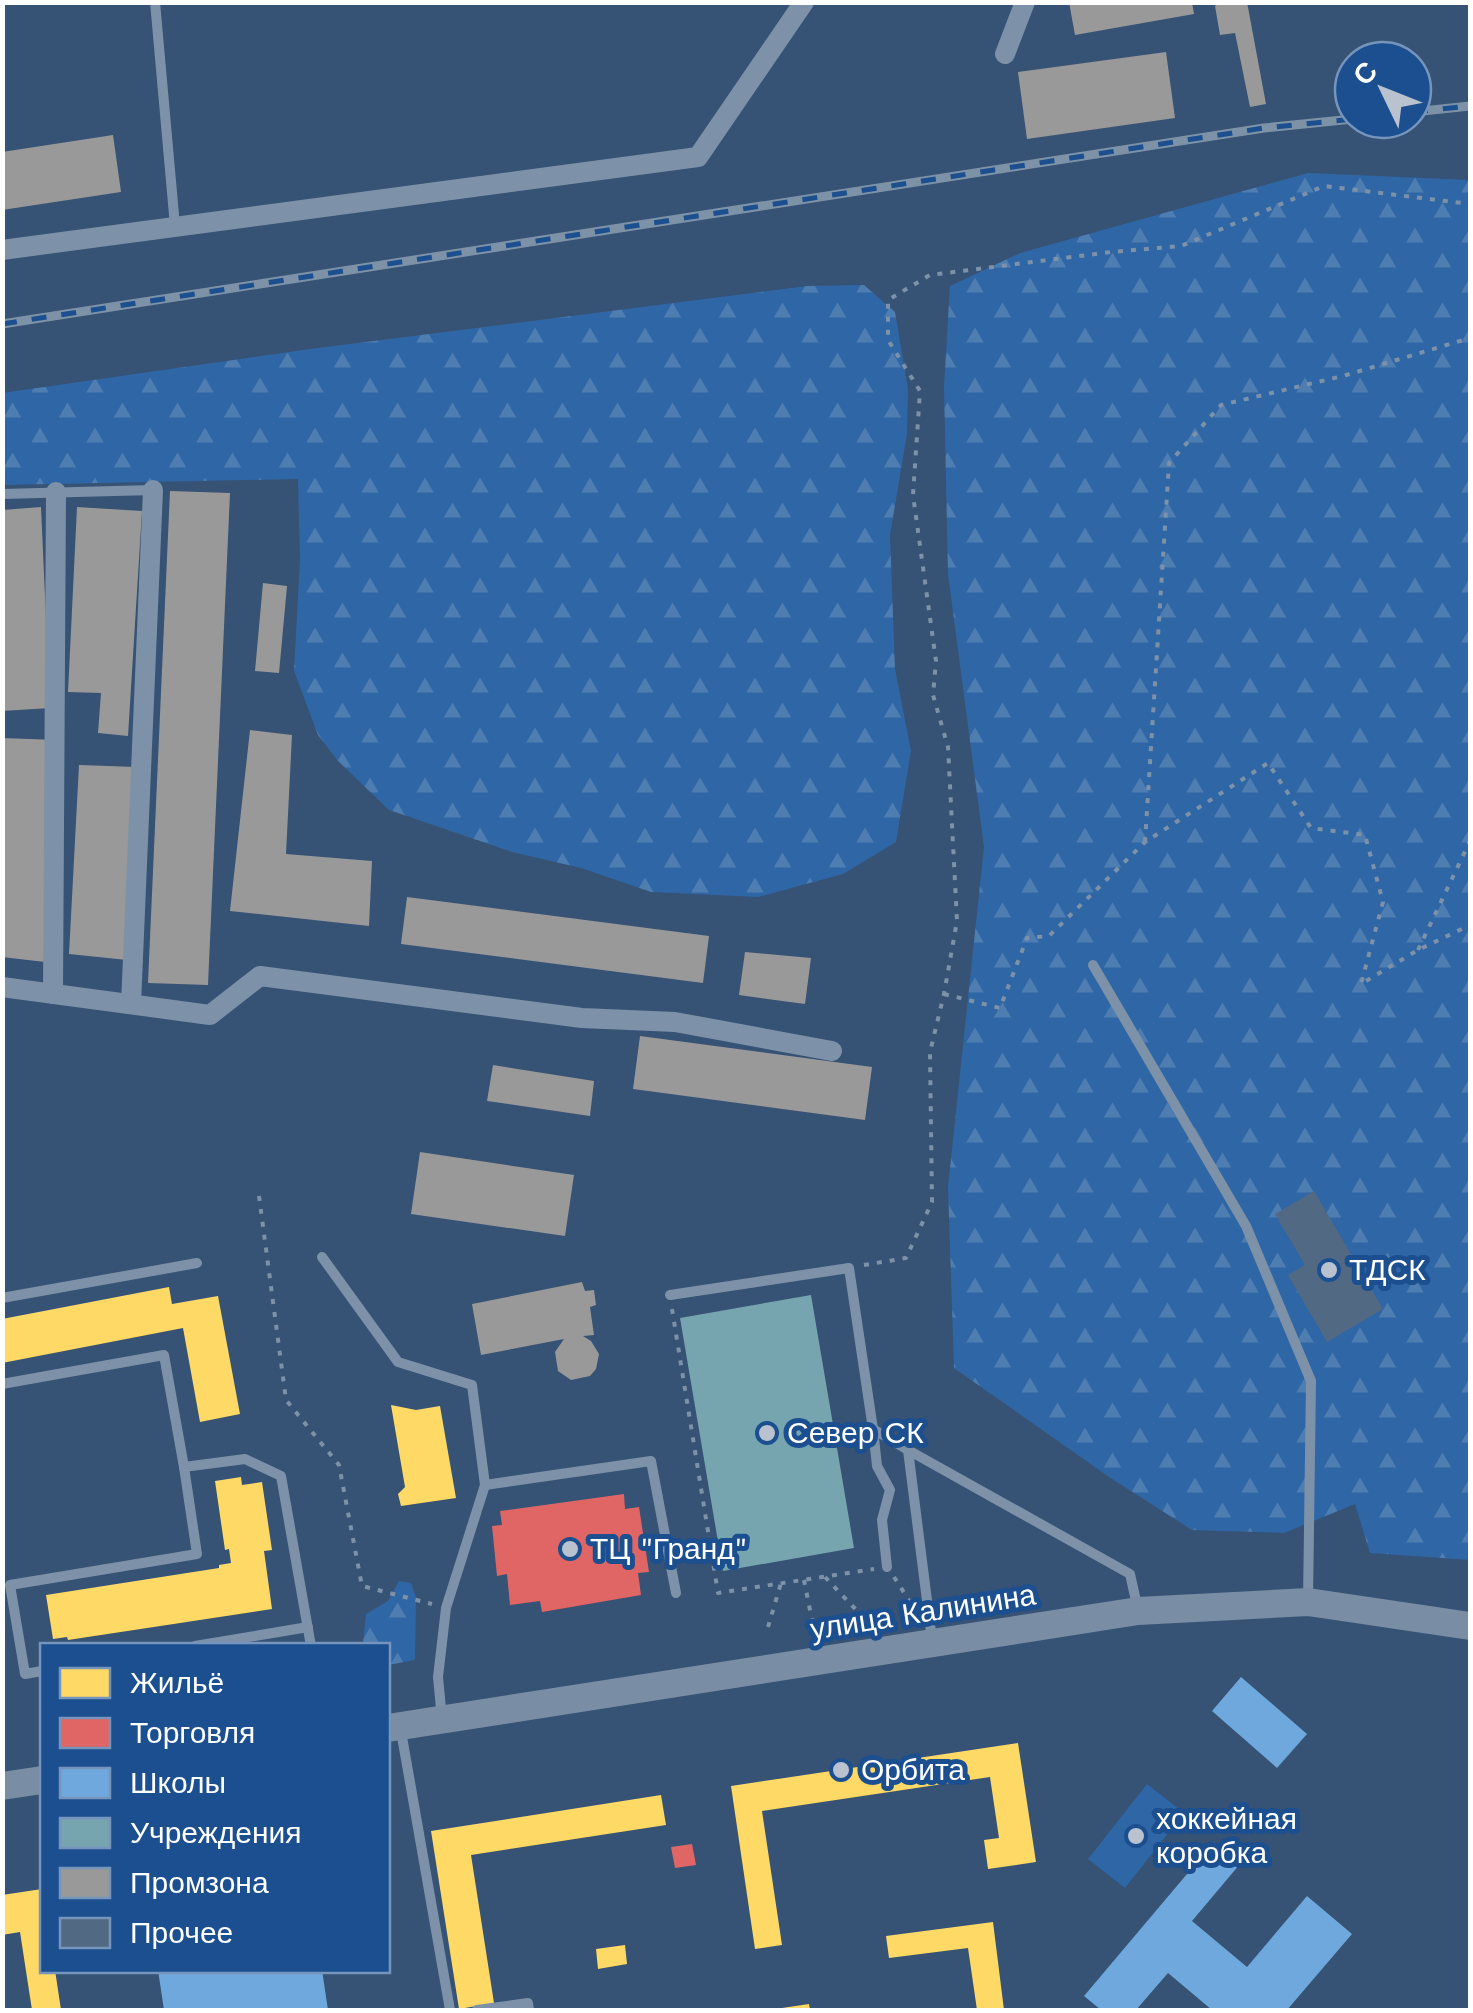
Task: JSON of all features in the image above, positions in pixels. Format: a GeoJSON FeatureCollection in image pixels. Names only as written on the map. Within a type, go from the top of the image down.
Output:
{"type":"FeatureCollection","features":[{"type":"Feature","properties":{"kind":"main road","name":"улица Калинина"},"geometry":{"type":"LineString","coordinates":[[394,1727],[1138,1611],[1308,1602],[1470,1626]]}},
{"type":"Feature","properties":{"kind":"main road"},"geometry":{"type":"LineString","coordinates":[[2,1786],[40,1780]]}},
{"type":"Feature","properties":{"kind":"street"},"geometry":{"type":"LineString","coordinates":[[2,250],[698,158],[804,2]]}},
{"type":"Feature","properties":{"kind":"street"},"geometry":{"type":"LineString","coordinates":[[1005,54],[1026,2]]}},
{"type":"Feature","properties":{"kind":"street"},"geometry":{"type":"LineString","coordinates":[[131,1004],[154,490]]}},
{"type":"Feature","properties":{"kind":"street"},"geometry":{"type":"LineString","coordinates":[[53,994],[56,492]]}},
{"type":"Feature","properties":{"kind":"street"},"geometry":{"type":"LineString","coordinates":[[2,987],[210,1015],[260,976],[582,1018],[676,1022],[832,1052]]}},
{"type":"Feature","properties":{"kind":"lane"},"geometry":{"type":"LineString","coordinates":[[155,2],[175,226]]}},
{"type":"Feature","properties":{"kind":"lane"},"geometry":{"type":"LineString","coordinates":[[2,494],[154,490]]}},
{"type":"Feature","properties":{"kind":"lane"},"geometry":{"type":"LineString","coordinates":[[1094,965],[1246,1226],[1311,1381],[1308,1602]]}},
{"type":"Feature","properties":{"kind":"lane"},"geometry":{"type":"LineString","coordinates":[[322,1257],[398,1362],[472,1385],[486,1485],[446,1608],[438,1677],[442,1720]]}},
{"type":"Feature","properties":{"kind":"lane"},"geometry":{"type":"LineString","coordinates":[[2,1298],[196,1263]]}},
{"type":"Feature","properties":{"kind":"lane"},"geometry":{"type":"LineString","coordinates":[[670,1294],[849,1268],[877,1466],[890,1490],[882,1520],[887,1567]]}},
{"type":"Feature","properties":{"kind":"lane"},"geometry":{"type":"LineString","coordinates":[[2,1384],[164,1355],[198,1554],[10,1585],[25,1674],[40,1671]]}},
{"type":"Feature","properties":{"kind":"lane"},"geometry":{"type":"LineString","coordinates":[[873,1429],[1130,1574],[1138,1611]]}},
{"type":"Feature","properties":{"kind":"lane"},"geometry":{"type":"LineString","coordinates":[[908,1450],[932,1644]]}},
{"type":"Feature","properties":{"kind":"lane"},"geometry":{"type":"LineString","coordinates":[[184,1467],[244,1459],[281,1476],[310,1643]]}},
{"type":"Feature","properties":{"kind":"lane"},"geometry":{"type":"LineString","coordinates":[[486,1485],[651,1460],[676,1593]]}},
{"type":"Feature","properties":{"kind":"lane"},"geometry":{"type":"LineString","coordinates":[[213,1643],[308,1627]]}},
{"type":"Feature","properties":{"kind":"lane"},"geometry":{"type":"LineString","coordinates":[[394,1727],[450,2010]]}},
{"type":"Feature","properties":{"kind":"lane"},"geometry":{"type":"LineString","coordinates":[[477,2010],[528,2003],[529,2010]]}},
{"type":"Feature","properties":{"kind":"path"},"geometry":{"type":"LineString","coordinates":[[849,1268],[906,1258],[932,1202],[930,1052],[957,921],[948,746],[932,695],[936,662],[913,495],[920,391],[888,340],[888,300],[930,275],[1182,246],[1324,186],[1470,204]]}},
{"type":"Feature","properties":{"kind":"path"},"geometry":{"type":"LineString","coordinates":[[1146,842],[1169,463],[1221,405],[1343,376],[1470,338]]}},
{"type":"Feature","properties":{"kind":"path"},"geometry":{"type":"LineString","coordinates":[[944,994],[1000,1008],[1027,938],[1049,936],[1146,842],[1268,763],[1311,828],[1365,835],[1384,902],[1362,984],[1470,925]]}},
{"type":"Feature","properties":{"kind":"path"},"geometry":{"type":"LineString","coordinates":[[1418,950],[1470,841]]}},
{"type":"Feature","properties":{"kind":"path"},"geometry":{"type":"LineString","coordinates":[[260,1196],[286,1400],[340,1465],[362,1586],[446,1608]]}},
{"type":"Feature","properties":{"kind":"path"},"geometry":{"type":"LineString","coordinates":[[670,1294],[718,1593],[887,1567],[912,1605]]}},
{"type":"Feature","properties":{"kind":"path"},"geometry":{"type":"LineString","coordinates":[[825,1577],[859,1613]]}},
{"type":"Feature","properties":{"kind":"path"},"geometry":{"type":"LineString","coordinates":[[804,1580],[812,1620]]}},
{"type":"Feature","properties":{"kind":"path"},"geometry":{"type":"LineString","coordinates":[[768,1627],[781,1584]]}},
{"type":"Feature","properties":{"kind":"green space"},"geometry":{"type":"Polygon","coordinates":[[[1308,173],[1470,180],[1470,1560],[1370,1553],[1355,1504],[1284,1533],[1192,1530],[954,1368],[948,1187],[984,847],[948,574],[944,386],[950,286],[1020,253],[1308,173]]]}},
{"type":"Feature","properties":{"kind":"green space"},"geometry":{"type":"Polygon","coordinates":[[[864,285],[895,312],[908,389],[907,434],[890,535],[895,669],[911,751],[896,842],[843,874],[758,897],[651,892],[581,868],[512,852],[389,810],[338,761],[318,735],[294,671],[300,560],[298,479],[3,485],[2,393],[310,349],[807,286],[864,285]]]}},
{"type":"Feature","properties":{"kind":"green space"},"geometry":{"type":"Polygon","coordinates":[[[399,1581],[411,1583],[416,1597],[415,1660],[390,1665],[390,1643],[363,1643],[366,1614],[388,1601],[399,1581]]]}},
{"type":"Feature","properties":{"kind":"green space","name":"хоккейная коробка"},"geometry":{"type":"Polygon","coordinates":[[[1147,1784],[1184,1813],[1125,1888],[1088,1859],[1147,1784]]]}},
{"type":"Feature","properties":{"kind":"building: Жильё"},"geometry":{"type":"Polygon","coordinates":[[[169,1287],[172,1304],[218,1296],[240,1414],[200,1422],[183,1328],[2,1363],[2,1319],[169,1287]]]}},
{"type":"Feature","properties":{"kind":"building: Жильё"},"geometry":{"type":"Polygon","coordinates":[[[391,1405],[416,1410],[440,1406],[456,1498],[401,1506],[398,1494],[405,1487],[391,1405]]]}},
{"type":"Feature","properties":{"kind":"building: Жильё"},"geometry":{"type":"Polygon","coordinates":[[[241,1477],[242,1485],[262,1482],[272,1550],[264,1551],[272,1609],[68,1640],[53,1639],[46,1595],[231,1563],[229,1549],[225,1550],[215,1481],[241,1477]]]}},
{"type":"Feature","properties":{"kind":"building: Жильё"},"geometry":{"type":"Polygon","coordinates":[[[1018,1743],[1036,1862],[988,1869],[984,1840],[999,1838],[990,1777],[762,1811],[782,1945],[755,1949],[731,1786],[1018,1743]]]}},
{"type":"Feature","properties":{"kind":"building: Жильё"},"geometry":{"type":"Polygon","coordinates":[[[661,1795],[666,1825],[471,1855],[494,2003],[459,2009],[431,1831],[661,1795]]]}},
{"type":"Feature","properties":{"kind":"building: Жильё"},"geometry":{"type":"Polygon","coordinates":[[[40,1889],[40,1973],[55,1973],[61,2010],[32,2010],[20,1932],[2,1935],[2,1895],[40,1889]]]}},
{"type":"Feature","properties":{"kind":"building: Жильё"},"geometry":{"type":"Polygon","coordinates":[[[993,1922],[1004,2010],[977,2010],[968,1948],[889,1958],[886,1936],[993,1922]]]}},
{"type":"Feature","properties":{"kind":"building: Жильё"},"geometry":{"type":"Polygon","coordinates":[[[625,1945],[627,1964],[598,1969],[596,1949],[625,1945]]]}},
{"type":"Feature","properties":{"kind":"building: Жильё"},"geometry":{"type":"Polygon","coordinates":[[[809,2004],[810,2010],[782,2010],[782,2008],[809,2004]]]}},
{"type":"Feature","properties":{"kind":"building: Торговля","name":"ТЦ \"Гранд\""},"geometry":{"type":"Polygon","coordinates":[[[624,1494],[625,1509],[639,1507],[649,1572],[638,1573],[641,1595],[542,1612],[540,1601],[510,1605],[507,1574],[497,1576],[492,1526],[502,1525],[500,1511],[624,1494]]]}},
{"type":"Feature","properties":{"kind":"building: Торговля"},"geometry":{"type":"Polygon","coordinates":[[[692,1844],[696,1865],[675,1868],[671,1847],[692,1844]]]}},
{"type":"Feature","properties":{"kind":"building: Школы"},"geometry":{"type":"Polygon","coordinates":[[[1241,1677],[1307,1734],[1277,1768],[1212,1711],[1241,1677]]]}},
{"type":"Feature","properties":{"kind":"building: Школы"},"geometry":{"type":"Polygon","coordinates":[[[1214,1842],[1240,1864],[1192,1921],[1247,1967],[1307,1896],[1352,1934],[1287,2010],[1212,2010],[1168,1973],[1136,2010],[1101,2010],[1084,1996],[1214,1842]]]}},
{"type":"Feature","properties":{"kind":"building: Школы"},"geometry":{"type":"Polygon","coordinates":[[[158,1973],[322,1973],[328,2010],[164,2010],[158,1973]]]}},
{"type":"Feature","properties":{"kind":"building: Учреждения","name":"Север СК"},"geometry":{"type":"Polygon","coordinates":[[[811,1295],[854,1548],[723,1571],[680,1318],[811,1295]]]}},
{"type":"Feature","properties":{"kind":"building: Промзона"},"geometry":{"type":"Polygon","coordinates":[[[1069,2],[1192,2],[1194,14],[1075,35],[1069,2]]]}},
{"type":"Feature","properties":{"kind":"building: Промзона"},"geometry":{"type":"Polygon","coordinates":[[[1220,2],[1247,2],[1266,104],[1250,107],[1235,33],[1220,35],[1215,6],[1220,2]]]}},
{"type":"Feature","properties":{"kind":"building: Промзона"},"geometry":{"type":"Polygon","coordinates":[[[1166,52],[1175,118],[1027,139],[1018,72],[1166,52]]]}},
{"type":"Feature","properties":{"kind":"building: Промзона"},"geometry":{"type":"Polygon","coordinates":[[[113,135],[121,192],[2,210],[2,152],[113,135]]]}},
{"type":"Feature","properties":{"kind":"building: Промзона"},"geometry":{"type":"Polygon","coordinates":[[[170,491],[230,493],[208,985],[148,983],[170,491]]]}},
{"type":"Feature","properties":{"kind":"building: Промзона"},"geometry":{"type":"Polygon","coordinates":[[[41,507],[50,708],[2,711],[2,510],[41,507]]]}},
{"type":"Feature","properties":{"kind":"building: Промзона"},"geometry":{"type":"Polygon","coordinates":[[[77,507],[142,511],[128,736],[98,733],[101,693],[68,692],[77,507]]]}},
{"type":"Feature","properties":{"kind":"building: Промзона"},"geometry":{"type":"Polygon","coordinates":[[[263,583],[287,586],[279,673],[255,671],[263,583]]]}},
{"type":"Feature","properties":{"kind":"building: Промзона"},"geometry":{"type":"Polygon","coordinates":[[[250,730],[292,735],[286,854],[372,861],[369,926],[230,911],[250,730]]]}},
{"type":"Feature","properties":{"kind":"building: Промзона"},"geometry":{"type":"Polygon","coordinates":[[[2,738],[57,740],[45,962],[2,957],[2,738]]]}},
{"type":"Feature","properties":{"kind":"building: Промзона"},"geometry":{"type":"Polygon","coordinates":[[[79,765],[136,767],[127,960],[69,954],[79,765]]]}},
{"type":"Feature","properties":{"kind":"building: Промзона"},"geometry":{"type":"Polygon","coordinates":[[[407,897],[709,936],[703,983],[401,944],[407,897]]]}},
{"type":"Feature","properties":{"kind":"building: Промзона"},"geometry":{"type":"Polygon","coordinates":[[[745,952],[811,958],[805,1004],[739,995],[745,952]]]}},
{"type":"Feature","properties":{"kind":"building: Промзона"},"geometry":{"type":"Polygon","coordinates":[[[640,1036],[872,1067],[865,1120],[633,1089],[640,1036]]]}},
{"type":"Feature","properties":{"kind":"building: Промзона"},"geometry":{"type":"Polygon","coordinates":[[[493,1065],[594,1081],[590,1116],[487,1101],[493,1065]]]}},
{"type":"Feature","properties":{"kind":"building: Промзона"},"geometry":{"type":"Polygon","coordinates":[[[420,1152],[574,1175],[565,1236],[411,1214],[420,1152]]]}},
{"type":"Feature","properties":{"kind":"building: Промзона"},"geometry":{"type":"Polygon","coordinates":[[[582,1282],[585,1291],[594,1290],[596,1305],[590,1307],[594,1335],[583,1336],[599,1354],[590,1376],[571,1380],[558,1371],[555,1352],[564,1339],[481,1355],[472,1304],[582,1282]]]}},
{"type":"Feature","properties":{"kind":"building: Прочее","name":"ТДСК"},"geometry":{"type":"Polygon","coordinates":[[[1314,1191],[1383,1309],[1327,1342],[1288,1275],[1305,1265],[1275,1214],[1314,1191]]]}},
{"type":"Feature","properties":{"kind":"railway"},"geometry":{"type":"LineString","coordinates":[[1433,110],[1470,106]]}},
{"type":"Feature","properties":{"kind":"railway"},"geometry":{"type":"LineString","coordinates":[[2,324],[1264,128],[1333,121]]}},
{"type":"Feature","properties":{"kind":"place","name":"ТДСК"},"geometry":{"type":"Point","coordinates":[1329,1270]}},
{"type":"Feature","properties":{"kind":"place","name":"Север СК"},"geometry":{"type":"Point","coordinates":[767,1433]}},
{"type":"Feature","properties":{"kind":"place","name":"ТЦ \"Гранд\""},"geometry":{"type":"Point","coordinates":[570,1549]}},
{"type":"Feature","properties":{"kind":"place","name":"Орбита"},"geometry":{"type":"Point","coordinates":[841,1770]}},
{"type":"Feature","properties":{"kind":"place","name":"хоккейная коробка"},"geometry":{"type":"Point","coordinates":[1136,1836]}}]}
